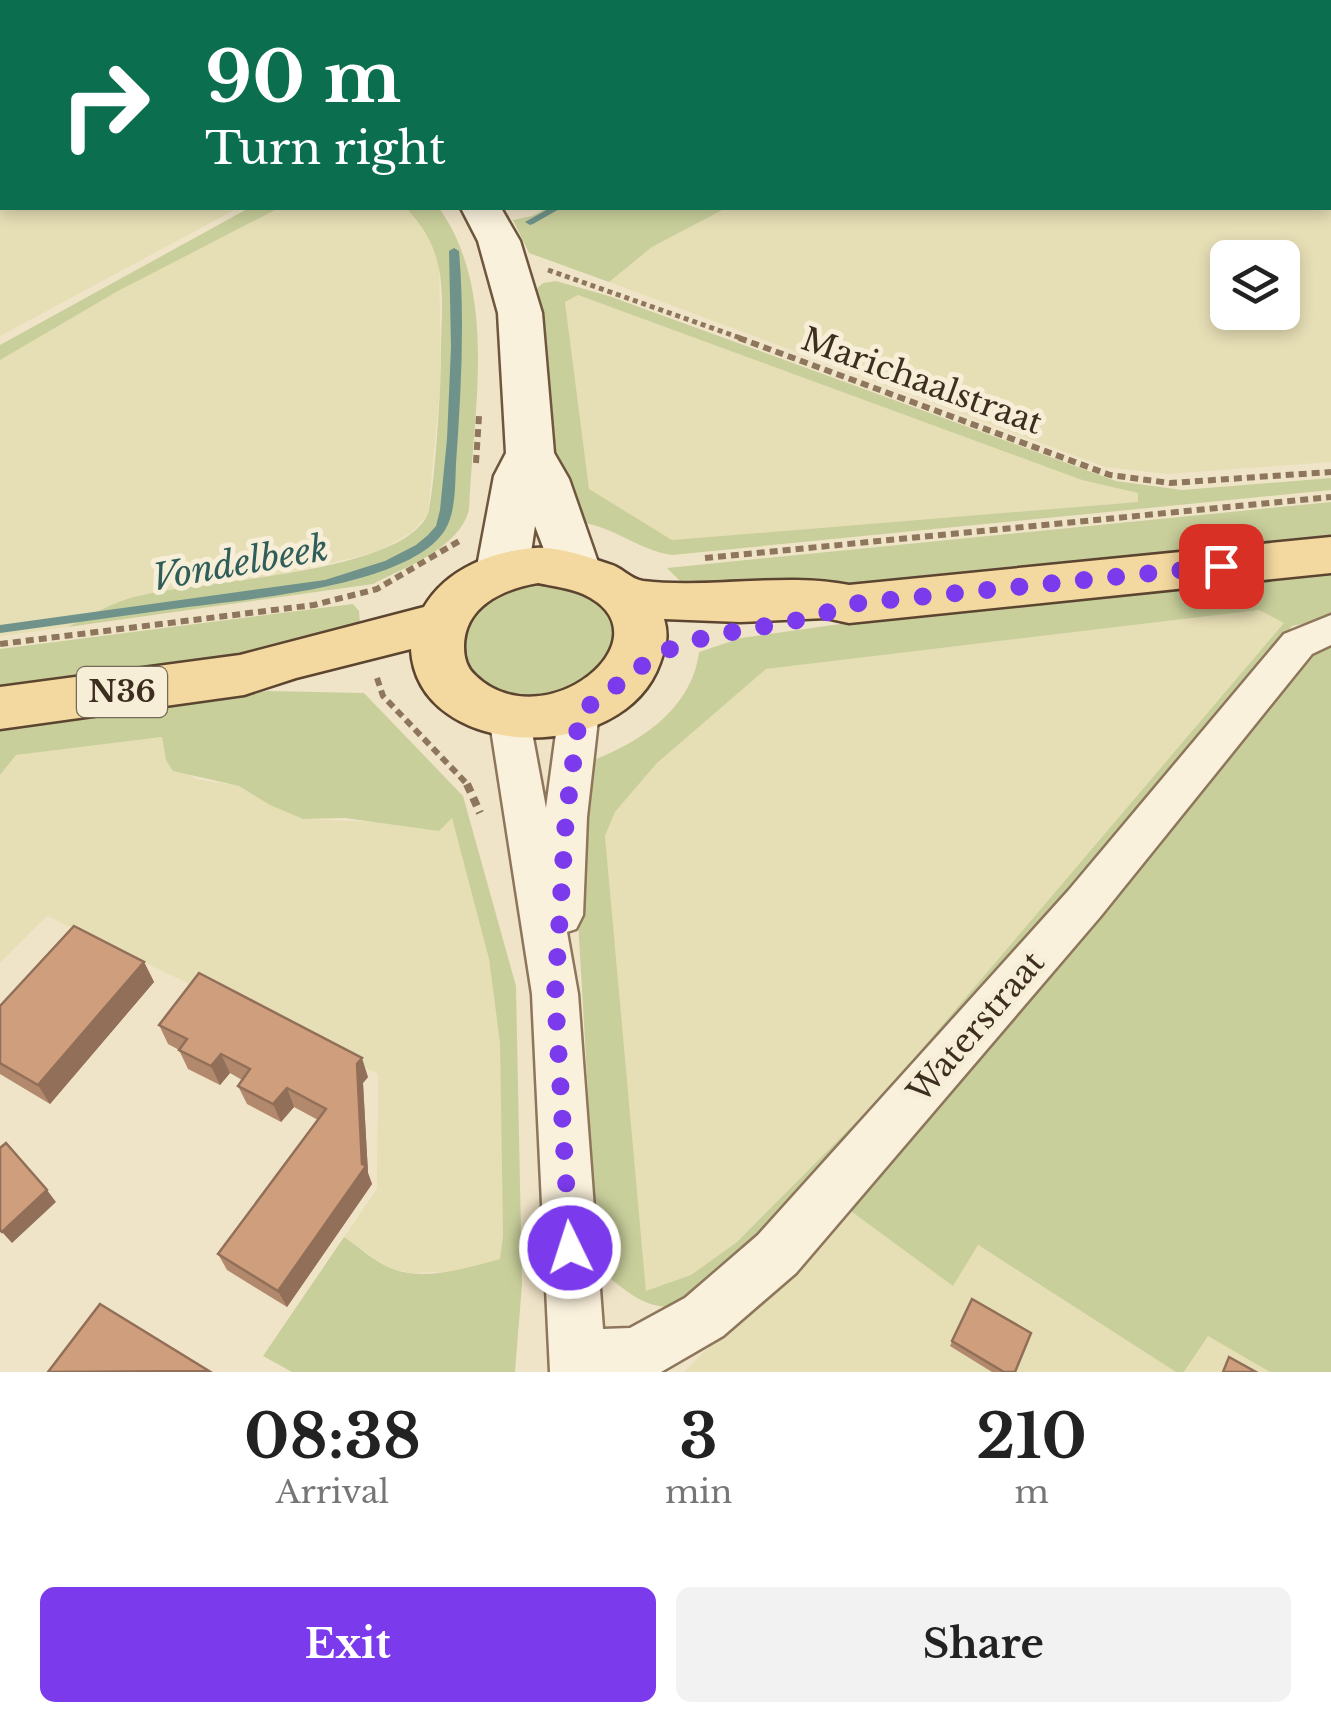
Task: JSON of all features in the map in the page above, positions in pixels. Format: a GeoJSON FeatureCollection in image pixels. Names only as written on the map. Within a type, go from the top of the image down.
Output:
{"type":"FeatureCollection","features":[{"type":"Feature","properties":{"kind":"main road"},"geometry":{"type":"LineString","coordinates":[[633,672],[644,647],[642,622],[629,599],[606,580],[574,568],[538,565],[505,551],[476,584],[454,601],[440,622],[435,640],[436,659],[444,676],[470,702],[509,716],[545,718],[580,711],[611,694],[633,672],[684,644],[826,614],[850,604],[1331,555]]}},
{"type":"Feature","properties":{"kind":"main road"},"geometry":{"type":"LineString","coordinates":[[629,599],[740,603],[826,599],[850,604]]}},
{"type":"Feature","properties":{"kind":"main road","name":"N36"},"geometry":{"type":"LineString","coordinates":[[0,708],[244,675],[276,662],[374,642],[440,622]]}},
{"type":"Feature","properties":{"kind":"main road","name":"N36"},"geometry":{"type":"LineString","coordinates":[[244,675],[277,680],[444,676]]}},
{"type":"Feature","properties":{"kind":"street"},"geometry":{"type":"LineString","coordinates":[[482,210],[507,262],[520,313],[530,452],[543,471],[558,529],[574,568]]}},
{"type":"Feature","properties":{"kind":"street"},"geometry":{"type":"LineString","coordinates":[[505,551],[518,476],[530,452]]}},
{"type":"Feature","properties":{"kind":"street","name":"Waterstraat"},"geometry":{"type":"LineString","coordinates":[[577,1365],[635,1356],[704,1317],[777,1254],[1084,904],[1298,644],[1331,630]]}},
{"type":"Feature","properties":{"kind":"street"},"geometry":{"type":"LineString","coordinates":[[555,994],[566,817],[580,711]]}},
{"type":"Feature","properties":{"kind":"street"},"geometry":{"type":"LineString","coordinates":[[509,716],[555,994],[577,1365]]}},
{"type":"Feature","properties":{"kind":"path","name":"Marichaalstraat"},"geometry":{"type":"LineString","coordinates":[[507,262],[567,274],[1110,475],[1170,483],[1331,472]]}},
{"type":"Feature","properties":{"kind":"path"},"geometry":{"type":"LineString","coordinates":[[476,473],[480,415]]}},
{"type":"Feature","properties":{"kind":"path"},"geometry":{"type":"LineString","coordinates":[[689,560],[1331,497]]}},
{"type":"Feature","properties":{"kind":"path"},"geometry":{"type":"LineString","coordinates":[[0,644],[331,601],[377,589],[415,570],[472,532],[505,551]]}},
{"type":"Feature","properties":{"kind":"path"},"geometry":{"type":"LineString","coordinates":[[383,696],[471,788],[484,824]]}},
{"type":"Feature","properties":{"kind":"shaded area"},"geometry":{"type":"Polygon","coordinates":[[[0,210],[234,210],[0,336],[0,210]]]}},
{"type":"Feature","properties":{"kind":"shaded area"},"geometry":{"type":"Polygon","coordinates":[[[275,210],[408,210],[426,228],[439,257],[441,379],[428,515],[412,532],[377,552],[271,577],[137,596],[68,627],[0,636],[0,360],[118,291],[275,210]]]}},
{"type":"Feature","properties":{"kind":"shaded area"},"geometry":{"type":"Polygon","coordinates":[[[722,210],[1331,210],[1331,462],[1168,474],[1105,467],[609,282],[652,247],[722,210]]]}},
{"type":"Feature","properties":{"kind":"shaded area"},"geometry":{"type":"Polygon","coordinates":[[[578,295],[1082,480],[1139,493],[1138,502],[672,540],[589,490],[565,302],[578,295]]]}},
{"type":"Feature","properties":{"kind":"shaded area"},"geometry":{"type":"Polygon","coordinates":[[[1259,610],[1285,623],[882,1096],[737,1242],[691,1275],[646,1292],[605,836],[615,812],[657,763],[766,669],[1259,610]]]}},
{"type":"Feature","properties":{"kind":"shaded area"},"geometry":{"type":"Polygon","coordinates":[[[163,737],[166,760],[196,779],[239,786],[303,819],[377,822],[452,817],[489,959],[500,1043],[500,1260],[458,1271],[411,1273],[389,1268],[344,1237],[377,1189],[378,1074],[47,916],[0,963],[0,775],[15,755],[163,737]]]}},
{"type":"Feature","properties":{"kind":"shaded area"},"geometry":{"type":"Polygon","coordinates":[[[848,1209],[953,1286],[977,1245],[1176,1372],[684,1372],[848,1209]]]}},
{"type":"Feature","properties":{"kind":"shaded area"},"geometry":{"type":"Polygon","coordinates":[[[1208,1335],[1270,1372],[1185,1372],[1208,1335]]]}},
{"type":"Feature","properties":{"kind":"green space"},"geometry":{"type":"Polygon","coordinates":[[[245,210],[275,210],[118,291],[0,360],[0,345],[245,210]]]}},
{"type":"Feature","properties":{"kind":"green space"},"geometry":{"type":"Polygon","coordinates":[[[408,210],[440,210],[458,241],[470,277],[476,315],[477,394],[469,510],[454,535],[430,555],[373,584],[68,627],[138,596],[294,572],[377,551],[408,536],[427,516],[435,468],[442,320],[437,262],[421,226],[408,210]]]}},
{"type":"Feature","properties":{"kind":"green space"},"geometry":{"type":"Polygon","coordinates":[[[543,210],[722,210],[652,247],[609,282],[529,253],[513,220],[543,210]]]}},
{"type":"Feature","properties":{"kind":"green space"},"geometry":{"type":"Polygon","coordinates":[[[556,281],[609,296],[1116,481],[1182,490],[1331,478],[1331,490],[672,555],[659,552],[598,526],[572,522],[550,468],[533,292],[543,283],[556,281]],[[578,295],[565,302],[589,489],[672,540],[1138,502],[1138,493],[1082,480],[578,295]]]}},
{"type":"Feature","properties":{"kind":"green space"},"geometry":{"type":"Polygon","coordinates":[[[1331,502],[1331,539],[781,595],[687,588],[667,568],[1331,502]]]}},
{"type":"Feature","properties":{"kind":"green space"},"geometry":{"type":"Polygon","coordinates":[[[1331,571],[1331,618],[1292,626],[1215,728],[755,1256],[694,1299],[661,1306],[643,1301],[598,1267],[574,851],[594,760],[630,743],[662,720],[686,690],[699,652],[741,638],[904,615],[1331,571]],[[1259,610],[766,669],[657,763],[615,812],[605,836],[646,1291],[691,1275],[737,1242],[882,1096],[1284,623],[1259,610]]]}},
{"type":"Feature","properties":{"kind":"green space"},"geometry":{"type":"Polygon","coordinates":[[[534,584],[564,586],[588,595],[606,612],[618,639],[601,673],[552,696],[516,699],[492,690],[474,675],[464,655],[463,633],[474,612],[497,595],[534,584]]]}},
{"type":"Feature","properties":{"kind":"green space"},"geometry":{"type":"Polygon","coordinates":[[[353,604],[359,611],[361,635],[266,654],[0,691],[0,649],[353,604]]]}},
{"type":"Feature","properties":{"kind":"green space"},"geometry":{"type":"Polygon","coordinates":[[[1331,647],[1331,1372],[1270,1372],[1208,1336],[1184,1372],[1176,1372],[978,1245],[953,1286],[848,1209],[1310,652],[1331,647]]]}},
{"type":"Feature","properties":{"kind":"green space"},"geometry":{"type":"Polygon","coordinates":[[[268,691],[364,693],[463,796],[516,986],[522,1284],[515,1372],[292,1372],[263,1356],[344,1237],[378,1262],[417,1274],[445,1272],[500,1259],[500,1043],[489,959],[452,818],[439,831],[345,818],[303,819],[239,786],[173,771],[166,760],[162,737],[16,755],[0,775],[0,729],[268,691]]]}},
{"type":"Feature","properties":{"kind":"building"},"geometry":{"type":"Polygon","coordinates":[[[74,926],[144,962],[38,1085],[0,1063],[0,1006],[74,926]]]}},
{"type":"Feature","properties":{"kind":"building"},"geometry":{"type":"Polygon","coordinates":[[[199,973],[362,1058],[357,1064],[362,1164],[366,1166],[278,1291],[218,1254],[326,1109],[287,1088],[273,1104],[238,1086],[250,1069],[221,1054],[211,1066],[179,1050],[187,1039],[159,1025],[199,973]]]}},
{"type":"Feature","properties":{"kind":"building"},"geometry":{"type":"Polygon","coordinates":[[[6,1143],[47,1190],[2,1232],[0,1148],[6,1143]]]}},
{"type":"Feature","properties":{"kind":"building"},"geometry":{"type":"Polygon","coordinates":[[[972,1299],[1031,1333],[1015,1372],[1004,1372],[952,1341],[972,1299]]]}},
{"type":"Feature","properties":{"kind":"building"},"geometry":{"type":"Polygon","coordinates":[[[100,1304],[209,1371],[48,1372],[100,1304]]]}},
{"type":"Feature","properties":{"kind":"building"},"geometry":{"type":"Polygon","coordinates":[[[1229,1357],[1256,1372],[1223,1372],[1229,1357]]]}},
{"type":"Feature","properties":{"kind":"waterway","name":"Vondelbeek"},"geometry":{"type":"LineString","coordinates":[[530,222],[552,210]]}},
{"type":"Feature","properties":{"kind":"waterway","name":"Vondelbeek"},"geometry":{"type":"LineString","coordinates":[[0,629],[325,584],[389,564],[420,548],[441,527],[450,479],[456,347],[454,251]]}},
{"type":"Feature","properties":{"kind":"route"},"geometry":{"type":"LineString","coordinates":[[570,1248],[555,994],[566,817],[580,711],[611,694],[633,672],[663,652],[738,631],[826,614],[850,604],[1221,566]]}}]}
